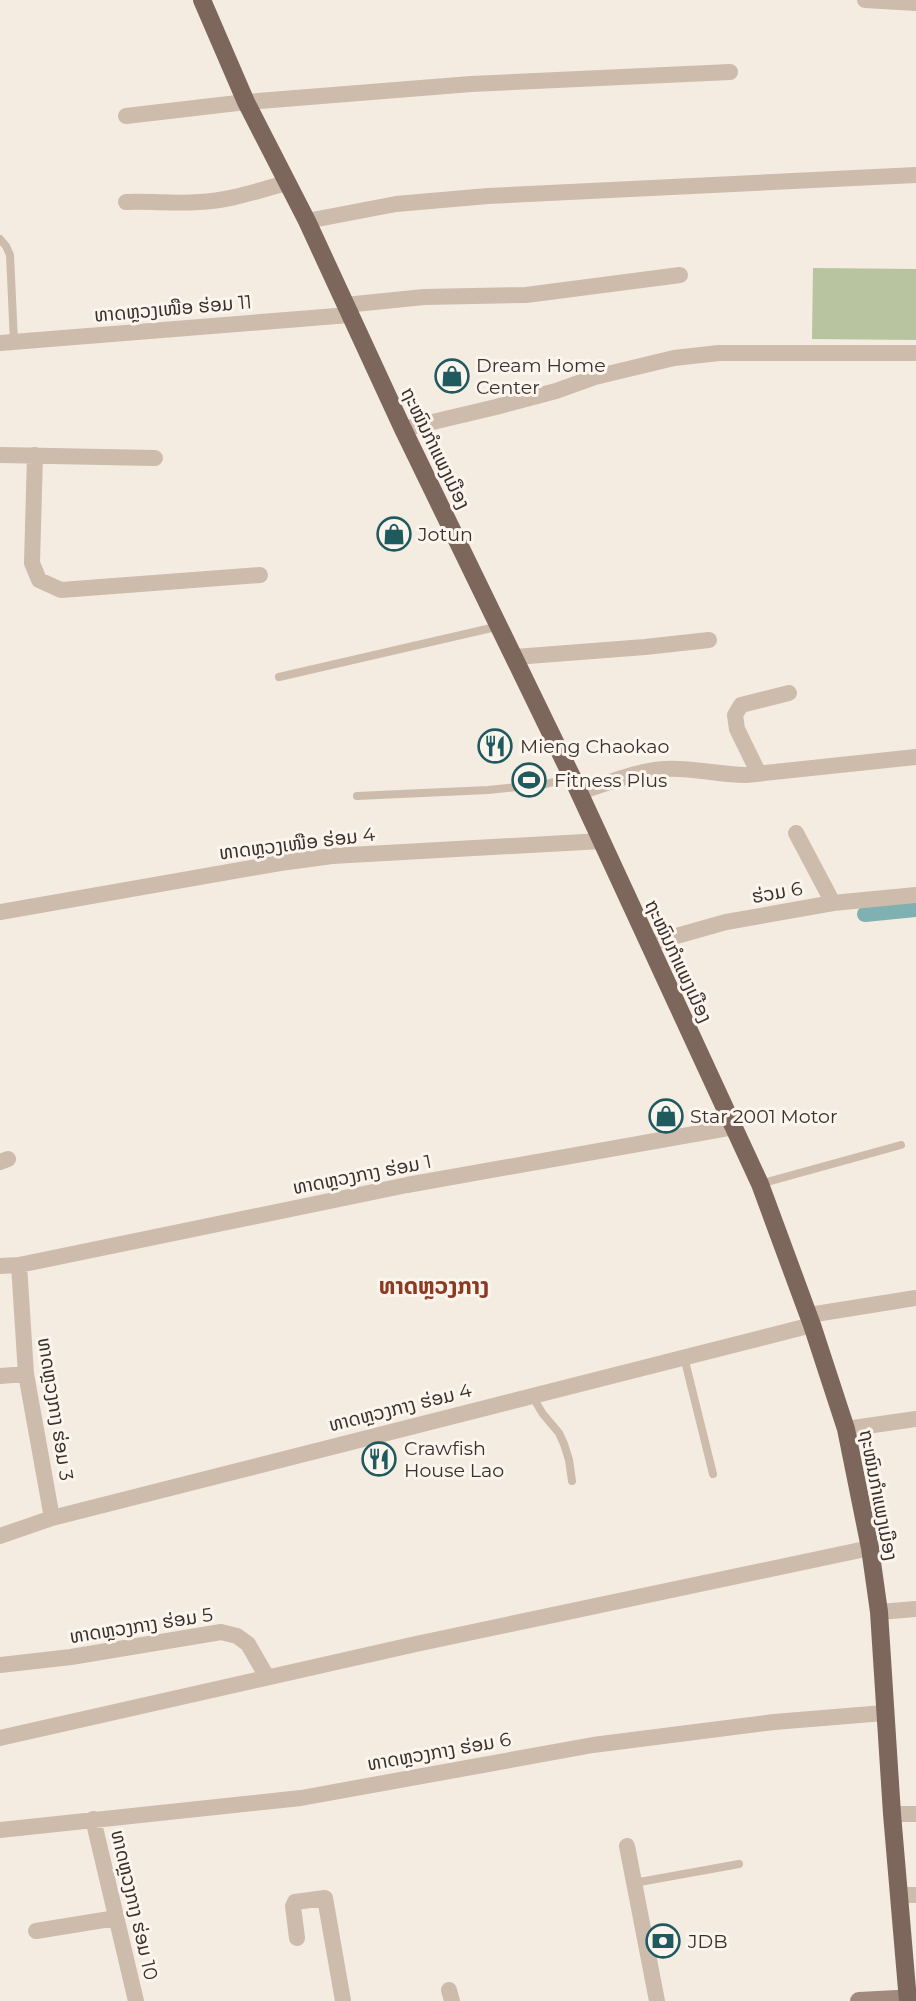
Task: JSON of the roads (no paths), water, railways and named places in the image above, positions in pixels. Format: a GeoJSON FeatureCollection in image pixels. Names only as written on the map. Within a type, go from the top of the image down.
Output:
{"type":"FeatureCollection","features":[{"type":"Feature","properties":{"kind":"main road","name":"ຖະໜົນກຳແພງເມືອງ"},"geometry":{"type":"LineString","coordinates":[[202,0],[246,102],[307,221],[403,429],[515,657],[734,1126],[760,1184],[810,1320],[846,1429],[870,1548],[879,1612],[892,1814],[907,1895],[911,1999]]}},
{"type":"Feature","properties":{"kind":"main road"},"geometry":{"type":"LineString","coordinates":[[859,2001],[911,1999]]}},
{"type":"Feature","properties":{"kind":"street"},"geometry":{"type":"LineString","coordinates":[[865,0],[916,3]]}},
{"type":"Feature","properties":{"kind":"street"},"geometry":{"type":"LineString","coordinates":[[127,116],[246,102],[471,84],[730,72]]}},
{"type":"Feature","properties":{"kind":"street"},"geometry":{"type":"LineString","coordinates":[[307,221],[396,204],[488,196],[916,175]]}},
{"type":"Feature","properties":{"kind":"street"},"geometry":{"type":"LineString","coordinates":[[127,202],[210,201],[234,198],[286,183]]}},
{"type":"Feature","properties":{"kind":"street","name":"ທາດຫຼວງເໜືອ ຮ່ອມ 11"},"geometry":{"type":"LineString","coordinates":[[7,343],[347,310],[425,297],[526,295],[680,275]]}},
{"type":"Feature","properties":{"kind":"street"},"geometry":{"type":"LineString","coordinates":[[403,429],[496,407],[595,377],[674,358],[719,353],[916,353]]}},
{"type":"Feature","properties":{"kind":"street"},"geometry":{"type":"LineString","coordinates":[[0,455],[155,458]]}},
{"type":"Feature","properties":{"kind":"street"},"geometry":{"type":"LineString","coordinates":[[35,455],[32,563],[39,580],[61,590],[260,575]]}},
{"type":"Feature","properties":{"kind":"street"},"geometry":{"type":"LineString","coordinates":[[515,657],[709,640]]}},
{"type":"Feature","properties":{"kind":"street"},"geometry":{"type":"LineString","coordinates":[[758,772],[737,729],[735,715],[741,705],[789,693]]}},
{"type":"Feature","properties":{"kind":"street"},"geometry":{"type":"LineString","coordinates":[[575,784],[663,769],[728,775],[916,757]]}},
{"type":"Feature","properties":{"kind":"street"},"geometry":{"type":"LineString","coordinates":[[796,833],[833,903]]}},
{"type":"Feature","properties":{"kind":"street","name":"ທາດຫຼວງເໜືອ ຮ່ອມ 4"},"geometry":{"type":"LineString","coordinates":[[0,912],[332,856],[602,841]]}},
{"type":"Feature","properties":{"kind":"street","name":"ຮ່ວມ 6"},"geometry":{"type":"LineString","coordinates":[[648,944],[726,922],[833,903],[916,895]]}},
{"type":"Feature","properties":{"kind":"street","name":"ທາດຫຼວງກາງ ຮ່ອມ 1"},"geometry":{"type":"LineString","coordinates":[[0,1266],[19,1265],[407,1185],[734,1126]]}},
{"type":"Feature","properties":{"kind":"street","name":"ທາດຫຼວງກາງ ຮ່ອມ 3"},"geometry":{"type":"LineString","coordinates":[[19,1265],[26,1374],[52,1518]]}},
{"type":"Feature","properties":{"kind":"street","name":"ທາດຫຼວງກາງ ຮ່ອມ 4"},"geometry":{"type":"LineString","coordinates":[[0,1536],[52,1518],[684,1357],[810,1320],[916,1298]]}},
{"type":"Feature","properties":{"kind":"street"},"geometry":{"type":"LineString","coordinates":[[0,1376],[26,1374]]}},
{"type":"Feature","properties":{"kind":"street"},"geometry":{"type":"LineString","coordinates":[[846,1429],[916,1419]]}},
{"type":"Feature","properties":{"kind":"street"},"geometry":{"type":"LineString","coordinates":[[0,1738],[267,1677],[870,1548]]}},
{"type":"Feature","properties":{"kind":"street"},"geometry":{"type":"LineString","coordinates":[[879,1612],[916,1609]]}},
{"type":"Feature","properties":{"kind":"street","name":"ທາດຫຼວງກາງ ຮ່ອມ 5"},"geometry":{"type":"LineString","coordinates":[[0,1665],[71,1657],[221,1632],[237,1636],[248,1644],[267,1677]]}},
{"type":"Feature","properties":{"kind":"street","name":"ທາດຫຼວງກາງ ຮ່ອມ 6"},"geometry":{"type":"LineString","coordinates":[[0,1830],[301,1798],[593,1745],[774,1722],[884,1713]]}},
{"type":"Feature","properties":{"kind":"street"},"geometry":{"type":"LineString","coordinates":[[892,1814],[916,1814]]}},
{"type":"Feature","properties":{"kind":"street","name":"ທາດຫຼວງກາງ ຮ່ອມ 10"},"geometry":{"type":"LineString","coordinates":[[93,1819],[136,2001]]}},
{"type":"Feature","properties":{"kind":"street"},"geometry":{"type":"LineString","coordinates":[[627,1846],[657,2001]]}},
{"type":"Feature","properties":{"kind":"street"},"geometry":{"type":"LineString","coordinates":[[297,1938],[293,1906],[295,1902],[325,1898],[343,2001]]}},
{"type":"Feature","properties":{"kind":"street"},"geometry":{"type":"LineString","coordinates":[[36,1931],[116,1919]]}},
{"type":"Feature","properties":{"kind":"lane"},"geometry":{"type":"LineString","coordinates":[[0,239],[10,255],[7,343]]}},
{"type":"Feature","properties":{"kind":"lane"},"geometry":{"type":"LineString","coordinates":[[279,677],[500,626]]}},
{"type":"Feature","properties":{"kind":"lane"},"geometry":{"type":"LineString","coordinates":[[356,796],[575,784]]}},
{"type":"Feature","properties":{"kind":"lane"},"geometry":{"type":"LineString","coordinates":[[760,1184],[901,1145]]}},
{"type":"Feature","properties":{"kind":"lane"},"geometry":{"type":"LineString","coordinates":[[684,1357],[713,1474]]}},
{"type":"Feature","properties":{"kind":"lane"},"geometry":{"type":"LineString","coordinates":[[532,1396],[543,1415],[559,1433],[569,1460],[572,1481]]}},
{"type":"Feature","properties":{"kind":"lane"},"geometry":{"type":"LineString","coordinates":[[634,1883],[739,1864]]}},
{"type":"Feature","properties":{"kind":"waterway"},"geometry":{"type":"LineString","coordinates":[[865,914],[916,909]]}},
{"type":"Feature","properties":{"kind":"place","name":"Dream Home Center"},"geometry":{"type":"Point","coordinates":[452,376]}},
{"type":"Feature","properties":{"kind":"place","name":"Jotun"},"geometry":{"type":"Point","coordinates":[394,534]}},
{"type":"Feature","properties":{"kind":"place","name":"Mieng Chaokao"},"geometry":{"type":"Point","coordinates":[495,746]}},
{"type":"Feature","properties":{"kind":"place","name":"Fitness Plus"},"geometry":{"type":"Point","coordinates":[529,780]}},
{"type":"Feature","properties":{"kind":"place","name":"Star 2001 Motor"},"geometry":{"type":"Point","coordinates":[666,1116]}},
{"type":"Feature","properties":{"kind":"place","name":"Crawfish House Lao"},"geometry":{"type":"Point","coordinates":[379,1459]}},
{"type":"Feature","properties":{"kind":"place","name":"JDB"},"geometry":{"type":"Point","coordinates":[663,1941]}},
{"type":"Feature","properties":{"kind":"district","name":"ທາດຫຼວງກາງ"},"geometry":{"type":"Point","coordinates":[434,1286]}}]}
